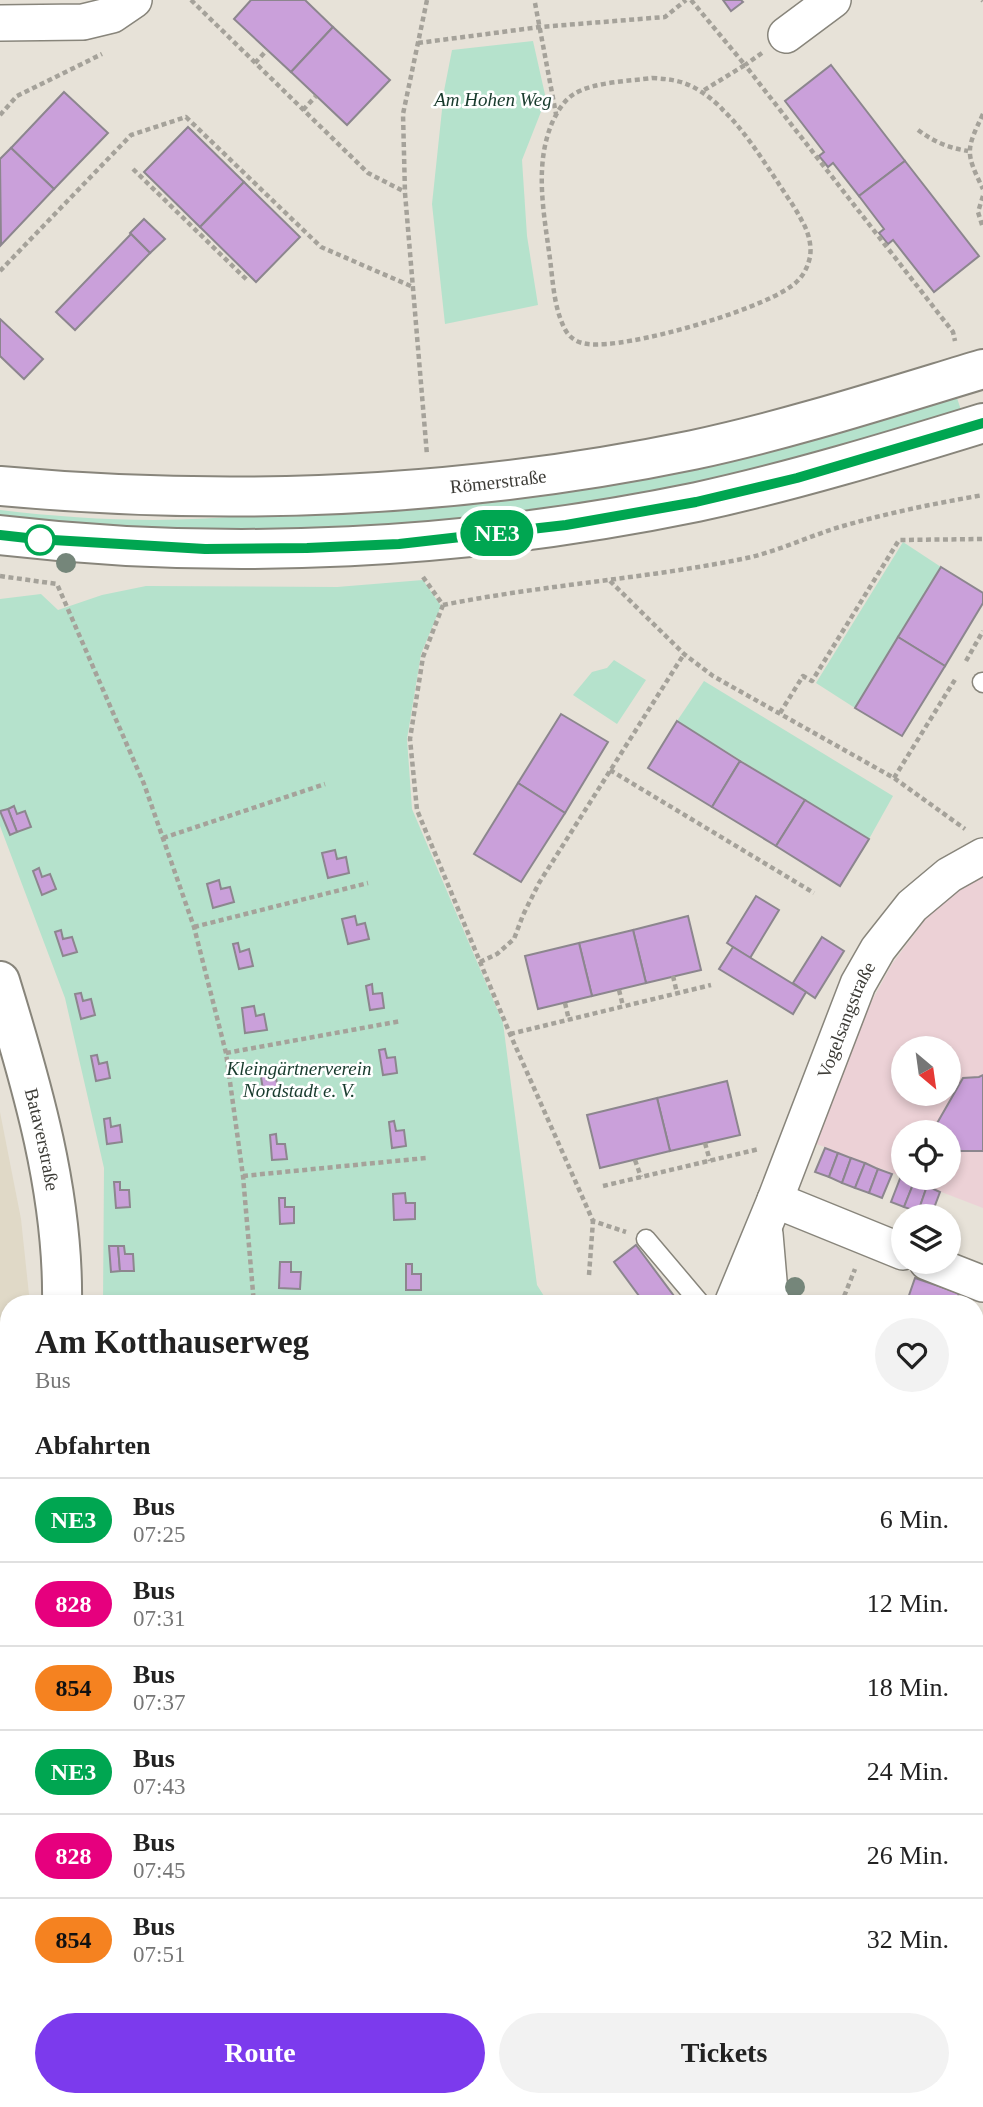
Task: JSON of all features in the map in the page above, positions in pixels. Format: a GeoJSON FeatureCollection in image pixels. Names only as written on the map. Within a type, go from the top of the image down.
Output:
{"type":"FeatureCollection","features":[{"type":"Feature","properties":{"kind":"main road","name":"Römerstraße"},"geometry":{"type":"LineString","coordinates":[[0,486],[54,491],[261,497],[334,495],[567,472],[694,450],[779,429],[970,359]]}},
{"type":"Feature","properties":{"kind":"main road"},"geometry":{"type":"LineString","coordinates":[[0,535],[205,549],[307,548],[399,544],[566,525],[696,502],[797,478],[983,423]]}},
{"type":"Feature","properties":{"kind":"main road","name":"Bataverstraße"},"geometry":{"type":"LineString","coordinates":[[0,981],[23,1055],[48,1162],[55,1205],[61,1295]]}},
{"type":"Feature","properties":{"kind":"street"},"geometry":{"type":"LineString","coordinates":[[0,23],[83,22],[112,15],[134,0]]}},
{"type":"Feature","properties":{"kind":"street"},"geometry":{"type":"LineString","coordinates":[[786,35],[833,0]]}},
{"type":"Feature","properties":{"kind":"street","name":"Vogelsangstraße"},"geometry":{"type":"LineString","coordinates":[[736,1295],[858,984],[878,949],[912,906],[949,875],[977,845]]}},
{"type":"Feature","properties":{"kind":"street"},"geometry":{"type":"LineString","coordinates":[[770,1213],[891,1248]]}},
{"type":"Feature","properties":{"kind":"street","name":"Vogelsangstraße"},"geometry":{"type":"LineString","coordinates":[[770,1213],[771,1295]]}},
{"type":"Feature","properties":{"kind":"street"},"geometry":{"type":"LineString","coordinates":[[958,1274],[983,1284]]}},
{"type":"Feature","properties":{"kind":"lane"},"geometry":{"type":"LineString","coordinates":[[646,1239],[693,1295]]}},
{"type":"Feature","properties":{"kind":"path"},"geometry":{"type":"LineString","coordinates":[[191,0],[368,173],[405,193]]}},
{"type":"Feature","properties":{"kind":"path"},"geometry":{"type":"LineString","coordinates":[[427,0],[403,114],[405,193],[428,459]]}},
{"type":"Feature","properties":{"kind":"path"},"geometry":{"type":"LineString","coordinates":[[418,43],[540,27],[665,17],[688,0],[744,65],[953,332],[970,359]]}},
{"type":"Feature","properties":{"kind":"path"},"geometry":{"type":"LineString","coordinates":[[535,3],[556,115]]}},
{"type":"Feature","properties":{"kind":"path"},"geometry":{"type":"LineString","coordinates":[[701,92],[786,35]]}},
{"type":"Feature","properties":{"kind":"path"},"geometry":{"type":"LineString","coordinates":[[255,63],[267,50]]}},
{"type":"Feature","properties":{"kind":"path"},"geometry":{"type":"LineString","coordinates":[[0,115],[17,96],[107,51]]}},
{"type":"Feature","properties":{"kind":"path"},"geometry":{"type":"LineString","coordinates":[[652,78],[674,79],[701,92],[721,107],[753,146],[803,222],[810,254],[802,276],[790,287],[740,310],[704,322],[624,341],[589,345],[575,341],[567,332],[555,297],[546,229],[542,157],[556,115],[575,93],[606,85],[652,78]]}},
{"type":"Feature","properties":{"kind":"path"},"geometry":{"type":"LineString","coordinates":[[303,110],[316,96]]}},
{"type":"Feature","properties":{"kind":"path"},"geometry":{"type":"LineString","coordinates":[[983,114],[968,151],[983,189]]}},
{"type":"Feature","properties":{"kind":"path"},"geometry":{"type":"LineString","coordinates":[[0,271],[131,135],[186,117],[321,247],[413,287]]}},
{"type":"Feature","properties":{"kind":"path"},"geometry":{"type":"LineString","coordinates":[[918,131],[938,143],[968,151]]}},
{"type":"Feature","properties":{"kind":"path"},"geometry":{"type":"LineString","coordinates":[[133,169],[226,256],[248,281]]}},
{"type":"Feature","properties":{"kind":"path"},"geometry":{"type":"LineString","coordinates":[[983,196],[978,212],[983,228]]}},
{"type":"Feature","properties":{"kind":"path"},"geometry":{"type":"LineString","coordinates":[[589,1275],[593,1221],[510,1034],[417,810],[410,739],[423,657],[443,605],[474,598],[610,581],[745,558],[893,513],[983,495]]}},
{"type":"Feature","properties":{"kind":"path"},"geometry":{"type":"LineString","coordinates":[[780,713],[803,676],[812,681],[899,540],[983,539]]}},
{"type":"Feature","properties":{"kind":"path"},"geometry":{"type":"LineString","coordinates":[[0,576],[57,584],[144,784],[194,927],[226,1053],[243,1176],[253,1295]]}},
{"type":"Feature","properties":{"kind":"path"},"geometry":{"type":"LineString","coordinates":[[610,581],[684,654],[713,676],[894,778],[977,845]]}},
{"type":"Feature","properties":{"kind":"path"},"geometry":{"type":"LineString","coordinates":[[894,778],[983,632]]}},
{"type":"Feature","properties":{"kind":"path"},"geometry":{"type":"LineString","coordinates":[[480,962],[497,954],[514,939],[539,883],[684,654]]}},
{"type":"Feature","properties":{"kind":"path"},"geometry":{"type":"LineString","coordinates":[[610,770],[814,893]]}},
{"type":"Feature","properties":{"kind":"path"},"geometry":{"type":"LineString","coordinates":[[163,838],[325,784]]}},
{"type":"Feature","properties":{"kind":"path"},"geometry":{"type":"LineString","coordinates":[[194,927],[368,883]]}},
{"type":"Feature","properties":{"kind":"path"},"geometry":{"type":"LineString","coordinates":[[673,976],[677,993]]}},
{"type":"Feature","properties":{"kind":"path"},"geometry":{"type":"LineString","coordinates":[[510,1034],[711,985]]}},
{"type":"Feature","properties":{"kind":"path"},"geometry":{"type":"LineString","coordinates":[[619,989],[624,1006]]}},
{"type":"Feature","properties":{"kind":"path"},"geometry":{"type":"LineString","coordinates":[[565,1003],[569,1020]]}},
{"type":"Feature","properties":{"kind":"path"},"geometry":{"type":"LineString","coordinates":[[226,1053],[401,1021]]}},
{"type":"Feature","properties":{"kind":"path"},"geometry":{"type":"LineString","coordinates":[[603,1186],[797,1140]]}},
{"type":"Feature","properties":{"kind":"path"},"geometry":{"type":"LineString","coordinates":[[705,1143],[710,1161]]}},
{"type":"Feature","properties":{"kind":"path"},"geometry":{"type":"LineString","coordinates":[[243,1176],[426,1158]]}},
{"type":"Feature","properties":{"kind":"path"},"geometry":{"type":"LineString","coordinates":[[635,1160],[641,1177]]}},
{"type":"Feature","properties":{"kind":"path"},"geometry":{"type":"LineString","coordinates":[[593,1221],[646,1239]]}},
{"type":"Feature","properties":{"kind":"shaded area"},"geometry":{"type":"Polygon","coordinates":[[[983,873],[983,1208],[936,1190],[961,1190],[961,1120],[891,1120],[891,1172],[814,1143],[869,1006],[892,964],[925,920],[955,891],[983,873]]]}},
{"type":"Feature","properties":{"kind":"shaded area"},"geometry":{"type":"Polygon","coordinates":[[[0,1112],[21,1219],[29,1295],[0,1295],[0,1112]]]}},
{"type":"Feature","properties":{"kind":"green space","name":"Am Hohen Weg"},"geometry":{"type":"Polygon","coordinates":[[[533,41],[546,99],[522,160],[527,236],[538,305],[445,324],[432,204],[444,91],[452,50],[533,41]]]}},
{"type":"Feature","properties":{"kind":"green space"},"geometry":{"type":"Polygon","coordinates":[[[956,395],[962,413],[814,457],[661,492],[455,521],[278,532],[0,520],[0,510],[136,520],[204,519],[272,513],[956,395]]]}},
{"type":"Feature","properties":{"kind":"green space"},"geometry":{"type":"Polygon","coordinates":[[[903,542],[941,567],[855,708],[816,683],[903,542]]]}},
{"type":"Feature","properties":{"kind":"green space","name":"Kleingärtnerverein Nordstadt e. V."},"geometry":{"type":"Polygon","coordinates":[[[423,580],[441,606],[421,654],[407,739],[412,809],[503,1023],[537,1285],[543,1295],[103,1295],[104,1168],[65,998],[0,826],[0,599],[41,594],[58,610],[102,595],[146,586],[337,587],[423,580]]]}},
{"type":"Feature","properties":{"kind":"green space"},"geometry":{"type":"Polygon","coordinates":[[[614,660],[646,680],[617,724],[573,695],[592,672],[607,668],[614,660]]]}},
{"type":"Feature","properties":{"kind":"green space"},"geometry":{"type":"Polygon","coordinates":[[[704,681],[893,796],[869,839],[677,721],[704,681]]]}},
{"type":"Feature","properties":{"kind":"building"},"geometry":{"type":"Polygon","coordinates":[[[251,0],[305,0],[333,27],[291,72],[234,19],[251,0]]]}},
{"type":"Feature","properties":{"kind":"building"},"geometry":{"type":"Polygon","coordinates":[[[723,0],[741,0],[743,2],[731,11],[723,0]]]}},
{"type":"Feature","properties":{"kind":"building"},"geometry":{"type":"Polygon","coordinates":[[[333,27],[390,80],[347,125],[291,72],[333,27]]]}},
{"type":"Feature","properties":{"kind":"building"},"geometry":{"type":"Polygon","coordinates":[[[831,65],[905,161],[859,196],[833,163],[828,167],[819,156],[824,152],[785,101],[831,65]]]}},
{"type":"Feature","properties":{"kind":"building"},"geometry":{"type":"Polygon","coordinates":[[[64,92],[108,133],[54,189],[11,148],[64,92]]]}},
{"type":"Feature","properties":{"kind":"building"},"geometry":{"type":"Polygon","coordinates":[[[188,127],[244,182],[200,227],[144,172],[188,127]]]}},
{"type":"Feature","properties":{"kind":"building"},"geometry":{"type":"Polygon","coordinates":[[[11,148],[54,189],[1,245],[0,159],[11,148]]]}},
{"type":"Feature","properties":{"kind":"building"},"geometry":{"type":"Polygon","coordinates":[[[905,161],[979,256],[934,292],[893,240],[888,244],[879,233],[884,229],[859,196],[905,161]]]}},
{"type":"Feature","properties":{"kind":"building"},"geometry":{"type":"Polygon","coordinates":[[[244,182],[300,237],[256,282],[200,227],[244,182]]]}},
{"type":"Feature","properties":{"kind":"building"},"geometry":{"type":"Polygon","coordinates":[[[144,219],[165,239],[150,253],[130,233],[144,219]]]}},
{"type":"Feature","properties":{"kind":"building"},"geometry":{"type":"Polygon","coordinates":[[[131,234],[150,253],[75,330],[56,312],[131,234]]]}},
{"type":"Feature","properties":{"kind":"building"},"geometry":{"type":"Polygon","coordinates":[[[0,319],[43,359],[24,379],[0,356],[0,319]]]}},
{"type":"Feature","properties":{"kind":"building"},"geometry":{"type":"Polygon","coordinates":[[[941,567],[983,593],[983,603],[945,666],[898,637],[941,567]]]}},
{"type":"Feature","properties":{"kind":"building"},"geometry":{"type":"Polygon","coordinates":[[[898,637],[945,666],[902,736],[855,708],[898,637]]]}},
{"type":"Feature","properties":{"kind":"building"},"geometry":{"type":"Polygon","coordinates":[[[561,714],[608,742],[565,813],[518,783],[561,714]]]}},
{"type":"Feature","properties":{"kind":"building"},"geometry":{"type":"Polygon","coordinates":[[[677,721],[740,761],[712,807],[648,768],[677,721]]]}},
{"type":"Feature","properties":{"kind":"building"},"geometry":{"type":"Polygon","coordinates":[[[740,761],[805,800],[776,846],[712,807],[740,761]]]}},
{"type":"Feature","properties":{"kind":"building"},"geometry":{"type":"Polygon","coordinates":[[[518,783],[565,813],[521,882],[474,854],[518,783]]]}},
{"type":"Feature","properties":{"kind":"building"},"geometry":{"type":"Polygon","coordinates":[[[805,800],[869,839],[840,886],[776,846],[805,800]]]}},
{"type":"Feature","properties":{"kind":"building"},"geometry":{"type":"Polygon","coordinates":[[[14,806],[17,814],[25,811],[31,827],[17,832],[8,809],[14,806]]]}},
{"type":"Feature","properties":{"kind":"building"},"geometry":{"type":"Polygon","coordinates":[[[8,809],[17,832],[10,835],[0,811],[8,809]]]}},
{"type":"Feature","properties":{"kind":"building"},"geometry":{"type":"Polygon","coordinates":[[[335,850],[337,859],[346,857],[349,873],[328,878],[322,853],[335,850]]]}},
{"type":"Feature","properties":{"kind":"building"},"geometry":{"type":"Polygon","coordinates":[[[39,868],[42,877],[50,874],[56,889],[42,895],[33,871],[39,868]]]}},
{"type":"Feature","properties":{"kind":"building"},"geometry":{"type":"Polygon","coordinates":[[[219,880],[221,889],[230,887],[234,902],[213,908],[207,884],[219,880]]]}},
{"type":"Feature","properties":{"kind":"building"},"geometry":{"type":"Polygon","coordinates":[[[756,896],[779,910],[750,958],[727,943],[756,896]]]}},
{"type":"Feature","properties":{"kind":"building"},"geometry":{"type":"Polygon","coordinates":[[[355,916],[357,925],[365,923],[369,939],[348,944],[342,919],[355,916]]]}},
{"type":"Feature","properties":{"kind":"building"},"geometry":{"type":"Polygon","coordinates":[[[688,916],[701,970],[646,983],[633,930],[688,916]]]}},
{"type":"Feature","properties":{"kind":"building"},"geometry":{"type":"Polygon","coordinates":[[[61,930],[63,939],[72,937],[77,952],[63,956],[55,932],[61,930]]]}},
{"type":"Feature","properties":{"kind":"building"},"geometry":{"type":"Polygon","coordinates":[[[633,930],[646,983],[592,996],[579,943],[633,930]]]}},
{"type":"Feature","properties":{"kind":"building"},"geometry":{"type":"Polygon","coordinates":[[[822,937],[844,951],[815,998],[793,983],[822,937]]]}},
{"type":"Feature","properties":{"kind":"building"},"geometry":{"type":"Polygon","coordinates":[[[238,943],[240,952],[249,949],[253,966],[239,969],[233,944],[238,943]]]}},
{"type":"Feature","properties":{"kind":"building"},"geometry":{"type":"Polygon","coordinates":[[[579,943],[592,996],[538,1009],[525,956],[579,943]]]}},
{"type":"Feature","properties":{"kind":"building"},"geometry":{"type":"Polygon","coordinates":[[[733,947],[806,992],[793,1014],[719,969],[733,947]]]}},
{"type":"Feature","properties":{"kind":"building"},"geometry":{"type":"Polygon","coordinates":[[[372,984],[373,994],[382,993],[384,1008],[370,1010],[366,986],[372,984]]]}},
{"type":"Feature","properties":{"kind":"building"},"geometry":{"type":"Polygon","coordinates":[[[81,993],[83,1001],[91,999],[95,1015],[81,1019],[75,994],[81,993]]]}},
{"type":"Feature","properties":{"kind":"building"},"geometry":{"type":"Polygon","coordinates":[[[254,1006],[256,1016],[264,1014],[267,1030],[245,1033],[242,1008],[254,1006]]]}},
{"type":"Feature","properties":{"kind":"building"},"geometry":{"type":"Polygon","coordinates":[[[385,1049],[387,1058],[395,1057],[397,1073],[383,1075],[379,1050],[385,1049]]]}},
{"type":"Feature","properties":{"kind":"building"},"geometry":{"type":"Polygon","coordinates":[[[97,1055],[99,1064],[107,1062],[110,1078],[96,1081],[91,1056],[97,1055]]]}},
{"type":"Feature","properties":{"kind":"building"},"geometry":{"type":"Polygon","coordinates":[[[266,1070],[267,1080],[276,1078],[279,1094],[264,1096],[260,1071],[266,1070]]]}},
{"type":"Feature","properties":{"kind":"building"},"geometry":{"type":"Polygon","coordinates":[[[983,1075],[983,1151],[961,1151],[961,1120],[939,1120],[947,1106],[961,1106],[963,1078],[983,1075]]]}},
{"type":"Feature","properties":{"kind":"building"},"geometry":{"type":"Polygon","coordinates":[[[727,1081],[740,1135],[670,1151],[657,1098],[727,1081]]]}},
{"type":"Feature","properties":{"kind":"building"},"geometry":{"type":"Polygon","coordinates":[[[657,1098],[670,1151],[600,1168],[587,1115],[657,1098]]]}},
{"type":"Feature","properties":{"kind":"building"},"geometry":{"type":"Polygon","coordinates":[[[110,1118],[111,1127],[120,1125],[122,1142],[107,1144],[104,1119],[110,1118]]]}},
{"type":"Feature","properties":{"kind":"building"},"geometry":{"type":"Polygon","coordinates":[[[394,1121],[396,1131],[404,1130],[406,1146],[392,1148],[389,1122],[394,1121]]]}},
{"type":"Feature","properties":{"kind":"building"},"geometry":{"type":"Polygon","coordinates":[[[276,1134],[277,1144],[285,1144],[287,1159],[272,1160],[270,1135],[276,1134]]]}},
{"type":"Feature","properties":{"kind":"building"},"geometry":{"type":"Polygon","coordinates":[[[825,1148],[838,1153],[829,1177],[815,1172],[825,1148]]]}},
{"type":"Feature","properties":{"kind":"building"},"geometry":{"type":"Polygon","coordinates":[[[838,1153],[851,1158],[842,1183],[829,1177],[838,1153]]]}},
{"type":"Feature","properties":{"kind":"building"},"geometry":{"type":"Polygon","coordinates":[[[851,1158],[865,1163],[855,1188],[842,1183],[851,1158]]]}},
{"type":"Feature","properties":{"kind":"building"},"geometry":{"type":"Polygon","coordinates":[[[865,1163],[878,1169],[869,1193],[855,1188],[865,1163]]]}},
{"type":"Feature","properties":{"kind":"building"},"geometry":{"type":"Polygon","coordinates":[[[878,1169],[891,1174],[882,1198],[869,1193],[878,1169]]]}},
{"type":"Feature","properties":{"kind":"building"},"geometry":{"type":"Polygon","coordinates":[[[114,1182],[120,1182],[120,1190],[129,1190],[130,1207],[116,1208],[114,1182]]]}},
{"type":"Feature","properties":{"kind":"building"},"geometry":{"type":"Polygon","coordinates":[[[896,1190],[911,1190],[905,1204],[891,1202],[896,1190]]]}},
{"type":"Feature","properties":{"kind":"building"},"geometry":{"type":"Polygon","coordinates":[[[911,1190],[926,1190],[921,1204],[905,1204],[911,1190]]]}},
{"type":"Feature","properties":{"kind":"building"},"geometry":{"type":"Polygon","coordinates":[[[926,1190],[940,1192],[936,1204],[921,1204],[926,1190]]]}},
{"type":"Feature","properties":{"kind":"building"},"geometry":{"type":"Polygon","coordinates":[[[405,1193],[406,1203],[415,1203],[415,1219],[394,1220],[393,1194],[405,1193]]]}},
{"type":"Feature","properties":{"kind":"building"},"geometry":{"type":"Polygon","coordinates":[[[279,1198],[285,1198],[285,1207],[294,1207],[294,1223],[280,1224],[279,1198]]]}},
{"type":"Feature","properties":{"kind":"building"},"geometry":{"type":"Polygon","coordinates":[[[636,1245],[673,1295],[638,1295],[614,1262],[636,1245]]]}},
{"type":"Feature","properties":{"kind":"building"},"geometry":{"type":"Polygon","coordinates":[[[109,1246],[118,1246],[120,1271],[111,1272],[109,1246]]]}},
{"type":"Feature","properties":{"kind":"building"},"geometry":{"type":"Polygon","coordinates":[[[118,1246],[124,1246],[125,1254],[133,1254],[134,1271],[120,1271],[118,1246]]]}},
{"type":"Feature","properties":{"kind":"building"},"geometry":{"type":"Polygon","coordinates":[[[280,1262],[291,1262],[291,1272],[301,1272],[300,1289],[279,1288],[280,1262]]]}},
{"type":"Feature","properties":{"kind":"building"},"geometry":{"type":"Polygon","coordinates":[[[406,1264],[412,1264],[412,1274],[421,1274],[421,1290],[406,1290],[406,1264]]]}},
{"type":"Feature","properties":{"kind":"building"},"geometry":{"type":"Polygon","coordinates":[[[915,1278],[959,1293],[958,1295],[909,1295],[915,1278]]]}},
{"type":"Feature","properties":{"kind":"bus line","name":"NE3"},"geometry":{"type":"LineString","coordinates":[[0,535],[205,549],[307,548],[399,544],[566,525],[696,502],[797,478],[983,423]]}}]}
